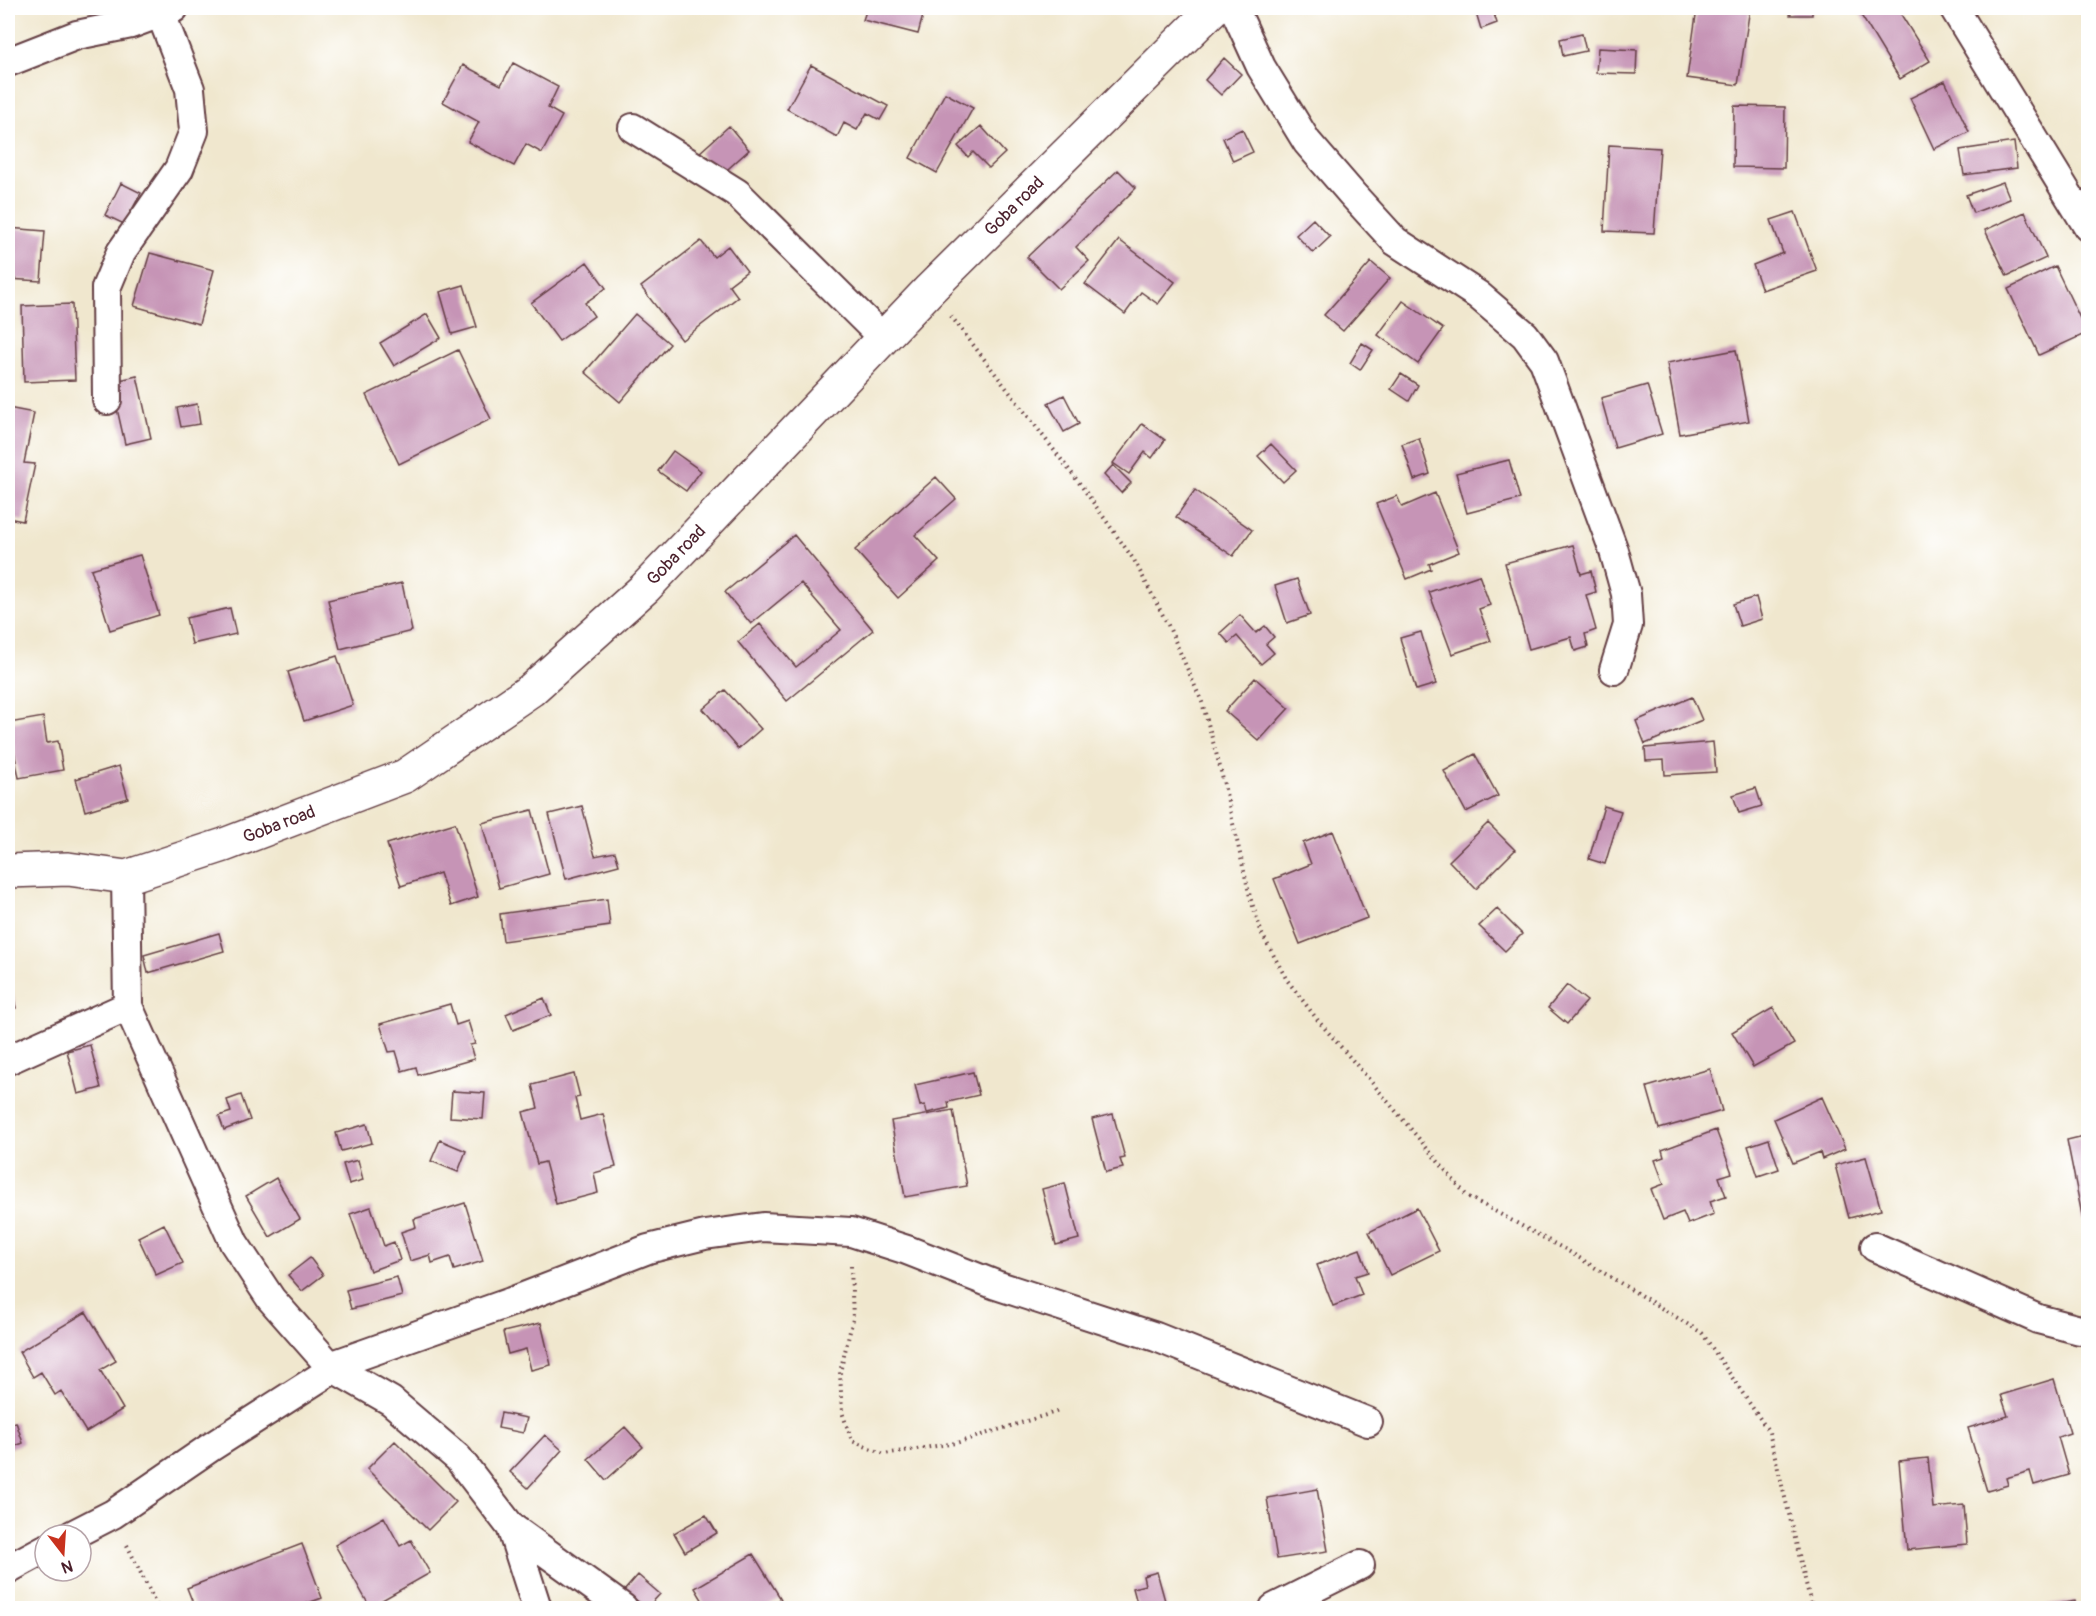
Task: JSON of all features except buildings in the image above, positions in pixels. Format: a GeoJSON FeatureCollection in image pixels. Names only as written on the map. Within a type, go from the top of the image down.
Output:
{"type":"FeatureCollection","features":[{"type":"Feature","properties":{"kind":"street","name":"Goba road"},"geometry":{"type":"LineString","coordinates":[[8,871],[68,869],[126,877],[224,845],[405,776],[531,690],[645,588],[930,289],[1214,8]]}},
{"type":"Feature","properties":{"kind":"street"},"geometry":{"type":"LineString","coordinates":[[1234,8],[1261,67],[1307,142],[1395,241],[1478,295],[1525,335],[1544,361],[1614,551],[1626,594],[1628,626],[1614,670]]}},
{"type":"Feature","properties":{"kind":"street"},"geometry":{"type":"LineString","coordinates":[[1954,8],[2088,227]]}},
{"type":"Feature","properties":{"kind":"street"},"geometry":{"type":"LineString","coordinates":[[8,62],[77,35],[131,24],[168,11],[190,89],[194,131],[179,169],[121,252],[106,288],[107,400]]}},
{"type":"Feature","properties":{"kind":"street"},"geometry":{"type":"LineString","coordinates":[[633,128],[737,193],[884,338]]}},
{"type":"Feature","properties":{"kind":"street"},"geometry":{"type":"LineString","coordinates":[[126,877],[128,1006],[234,1243],[272,1299],[332,1368],[391,1401],[459,1458],[511,1527],[623,1608]]}},
{"type":"Feature","properties":{"kind":"street"},"geometry":{"type":"LineString","coordinates":[[8,1060],[128,1006]]}},
{"type":"Feature","properties":{"kind":"street"},"geometry":{"type":"LineString","coordinates":[[93,1524],[113,1514],[332,1368],[648,1249],[705,1234],[763,1227],[851,1232],[907,1250],[996,1285],[1156,1336],[1368,1422]]}},
{"type":"Feature","properties":{"kind":"street"},"geometry":{"type":"LineString","coordinates":[[1875,1247],[2038,1319],[2080,1330],[2088,1329]]}},
{"type":"Feature","properties":{"kind":"street"},"geometry":{"type":"LineString","coordinates":[[511,1527],[537,1608]]}},
{"type":"Feature","properties":{"kind":"street"},"geometry":{"type":"LineString","coordinates":[[8,1569],[33,1555]]}},
{"type":"Feature","properties":{"kind":"street"},"geometry":{"type":"LineString","coordinates":[[1274,1608],[1360,1565]]}},
{"type":"Feature","properties":{"kind":"path"},"geometry":{"type":"LineString","coordinates":[[930,289],[1080,484],[1134,560],[1168,625],[1202,702],[1220,767],[1250,897],[1262,934],[1287,980],[1320,1023],[1467,1196],[1568,1251],[1702,1333],[1769,1432],[1812,1608]]}},
{"type":"Feature","properties":{"kind":"path"},"geometry":{"type":"LineString","coordinates":[[851,1232],[853,1319],[840,1372],[842,1412],[852,1441],[884,1454],[956,1443],[1059,1411]]}},
{"type":"Feature","properties":{"kind":"path"},"geometry":{"type":"LineString","coordinates":[[113,1514],[158,1608]]}}]}
